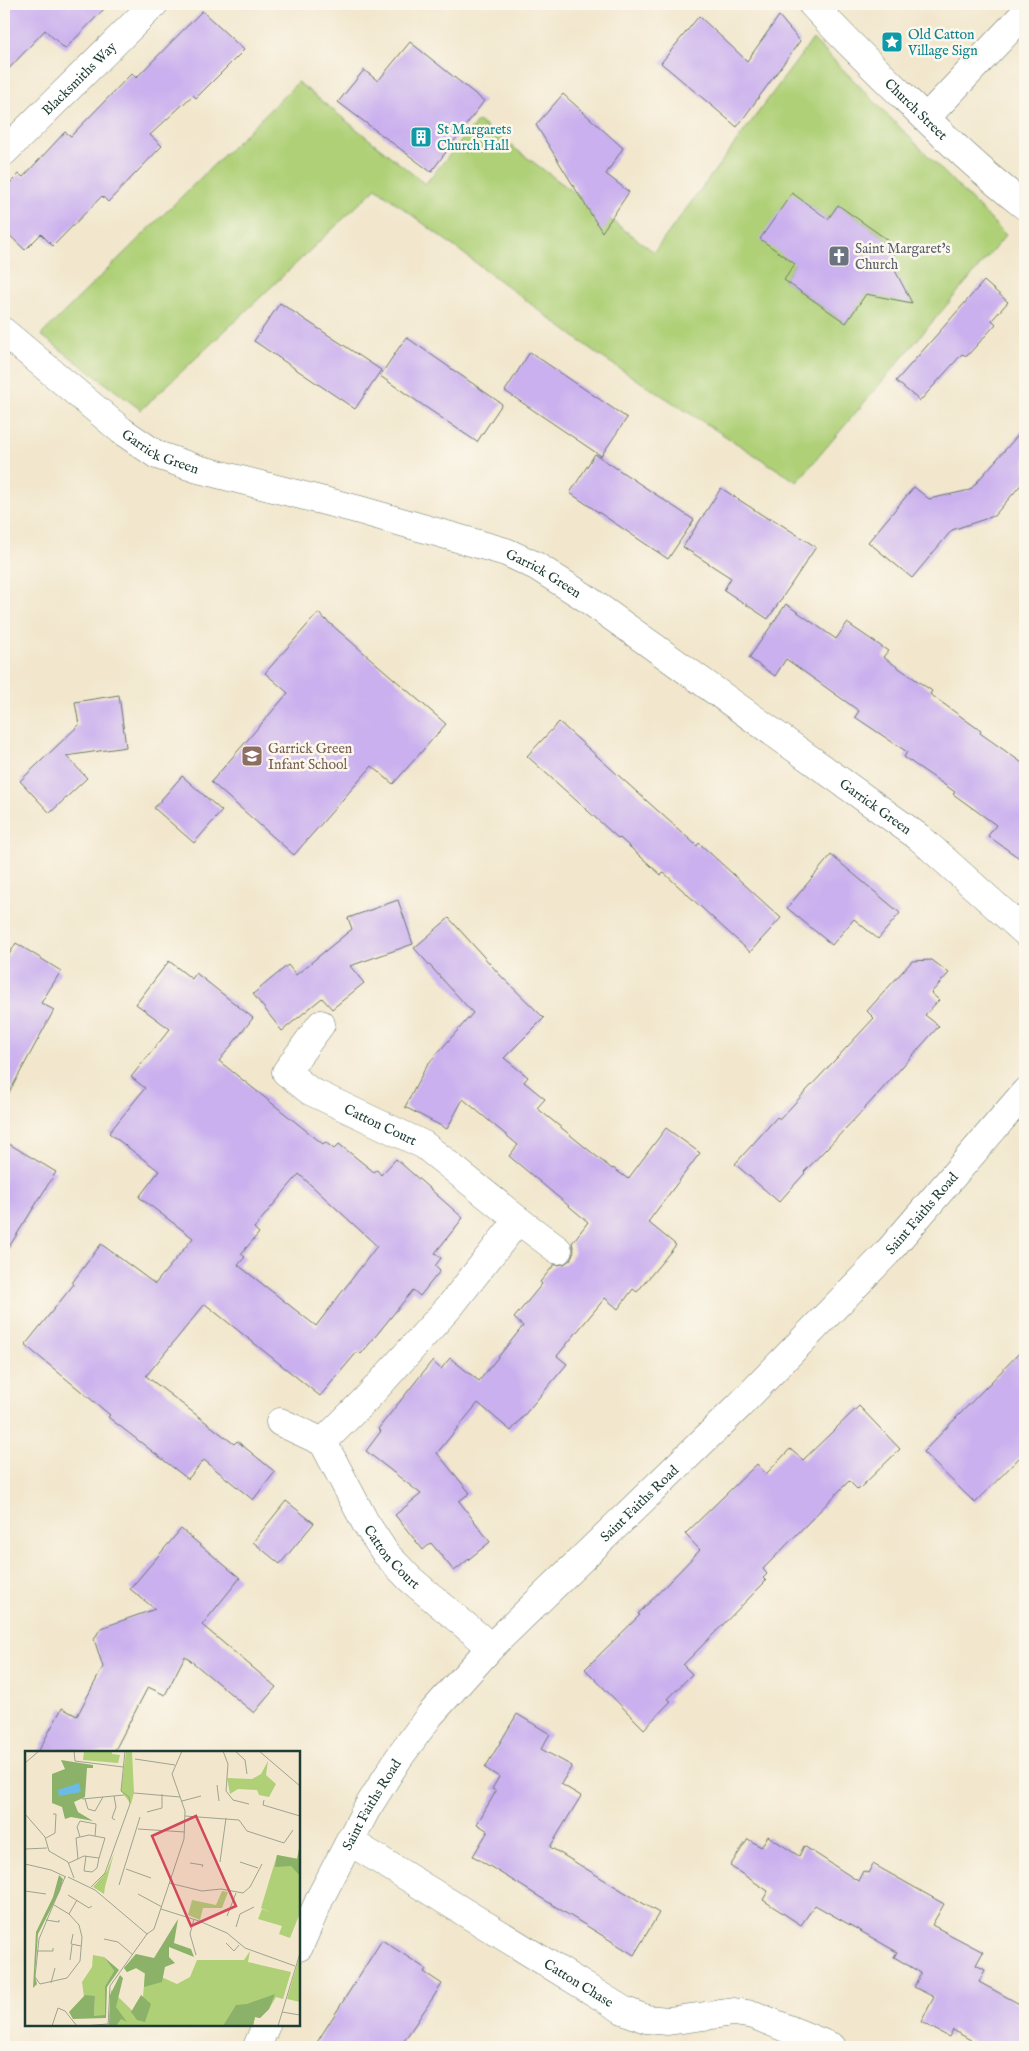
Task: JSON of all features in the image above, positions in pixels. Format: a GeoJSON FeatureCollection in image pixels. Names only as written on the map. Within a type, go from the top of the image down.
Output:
{"type":"FeatureCollection","features":[{"type":"Feature","properties":{"kind":"street","name":"Blacksmiths Way"},"geometry":{"type":"LineString","coordinates":[[4,152],[154,4]]}},
{"type":"Feature","properties":{"kind":"street","name":"Church Street"},"geometry":{"type":"LineString","coordinates":[[812,4],[926,118],[993,181],[1025,206]]}},
{"type":"Feature","properties":{"kind":"street"},"geometry":{"type":"LineString","coordinates":[[926,118],[1025,13]]}},
{"type":"Feature","properties":{"kind":"street","name":"Garrick Green"},"geometry":{"type":"LineString","coordinates":[[4,332],[122,431],[156,455],[198,469],[356,509],[506,552],[536,566],[583,596],[920,838],[1025,932]]}},
{"type":"Feature","properties":{"kind":"street","name":"Catton Court"},"geometry":{"type":"LineString","coordinates":[[321,1024],[286,1072],[310,1091],[424,1145],[558,1250]]}},
{"type":"Feature","properties":{"kind":"street","name":"Saint Faiths Road"},"geometry":{"type":"LineString","coordinates":[[300,1945],[321,1896],[349,1841],[398,1759],[420,1730],[491,1647],[739,1406],[887,1253],[1025,1092]]}},
{"type":"Feature","properties":{"kind":"street"},"geometry":{"type":"LineString","coordinates":[[280,1422],[323,1442],[368,1397],[451,1305],[518,1220]]}},
{"type":"Feature","properties":{"kind":"street","name":"Catton Court"},"geometry":{"type":"LineString","coordinates":[[323,1442],[365,1522],[386,1554],[410,1579],[491,1647]]}},
{"type":"Feature","properties":{"kind":"street","name":"Catton Chase"},"geometry":{"type":"LineString","coordinates":[[349,1841],[367,1850],[404,1876],[623,2010],[646,2019],[668,2021],[734,2012],[754,2015],[832,2047]]}},
{"type":"Feature","properties":{"kind":"street"},"geometry":{"type":"LineString","coordinates":[[257,2047],[266,2026]]}},
{"type":"Feature","properties":{"kind":"green space"},"geometry":{"type":"Polygon","coordinates":[[[813,39],[1006,235],[797,482],[600,356],[376,188],[141,410],[41,335],[298,82],[425,184],[478,121],[654,252],[813,39]],[[838,205],[828,219],[810,206],[795,264],[784,280],[846,323],[871,286],[898,293],[901,282],[896,272],[886,268],[899,248],[838,205]]]}},
{"type":"Feature","properties":{"kind":"building"},"geometry":{"type":"Polygon","coordinates":[[[4,4],[109,4],[65,49],[45,30],[4,74],[4,4]]]}},
{"type":"Feature","properties":{"kind":"building"},"geometry":{"type":"Polygon","coordinates":[[[202,11],[244,50],[196,98],[193,95],[150,135],[162,146],[108,202],[102,196],[53,246],[41,234],[25,250],[4,230],[4,189],[19,174],[23,177],[65,132],[71,136],[132,73],[136,78],[202,11]]]}},
{"type":"Feature","properties":{"kind":"building"},"geometry":{"type":"Polygon","coordinates":[[[699,16],[747,61],[779,16],[800,41],[737,127],[661,63],[699,16]]]}},
{"type":"Feature","properties":{"kind":"building","name":"St Margarets Church Hall"},"geometry":{"type":"Polygon","coordinates":[[[410,42],[484,101],[431,172],[338,102],[364,70],[378,81],[410,42]]]}},
{"type":"Feature","properties":{"kind":"building"},"geometry":{"type":"Polygon","coordinates":[[[563,94],[623,148],[606,174],[629,192],[602,232],[536,125],[563,94]]]}},
{"type":"Feature","properties":{"kind":"building","name":"Saint Margaret's Church"},"geometry":{"type":"Polygon","coordinates":[[[792,193],[828,219],[838,205],[899,248],[890,261],[912,303],[866,294],[846,323],[784,280],[795,264],[760,239],[792,193]]]}},
{"type":"Feature","properties":{"kind":"building"},"geometry":{"type":"Polygon","coordinates":[[[984,281],[1008,302],[992,320],[996,324],[967,356],[962,354],[920,401],[896,381],[984,281]]]}},
{"type":"Feature","properties":{"kind":"building"},"geometry":{"type":"Polygon","coordinates":[[[280,303],[381,370],[355,409],[254,341],[280,303]]]}},
{"type":"Feature","properties":{"kind":"building"},"geometry":{"type":"Polygon","coordinates":[[[406,337],[502,404],[477,442],[380,376],[406,337]]]}},
{"type":"Feature","properties":{"kind":"building"},"geometry":{"type":"Polygon","coordinates":[[[530,352],[627,418],[601,456],[505,391],[530,352]]]}},
{"type":"Feature","properties":{"kind":"building"},"geometry":{"type":"Polygon","coordinates":[[[1025,427],[1025,480],[994,516],[952,530],[912,578],[868,542],[914,487],[929,499],[970,490],[1025,427]]]}},
{"type":"Feature","properties":{"kind":"building"},"geometry":{"type":"Polygon","coordinates":[[[595,454],[694,520],[668,559],[570,493],[595,454]]]}},
{"type":"Feature","properties":{"kind":"building"},"geometry":{"type":"Polygon","coordinates":[[[721,488],[816,547],[768,619],[724,590],[731,578],[683,547],[721,488]]]}},
{"type":"Feature","properties":{"kind":"building"},"geometry":{"type":"Polygon","coordinates":[[[786,604],[836,639],[847,623],[888,651],[883,657],[932,691],[930,694],[1025,765],[1025,862],[988,836],[996,825],[953,794],[955,792],[904,757],[907,752],[855,717],[859,711],[786,659],[775,676],[749,658],[786,604]]]}},
{"type":"Feature","properties":{"kind":"building"},"geometry":{"type":"Polygon","coordinates":[[[318,613],[446,724],[393,784],[372,766],[294,855],[211,782],[288,693],[265,673],[318,613]]]}},
{"type":"Feature","properties":{"kind":"building"},"geometry":{"type":"Polygon","coordinates":[[[119,695],[126,747],[66,756],[87,778],[50,813],[20,781],[79,725],[75,702],[119,695]]]}},
{"type":"Feature","properties":{"kind":"building"},"geometry":{"type":"Polygon","coordinates":[[[559,722],[697,846],[699,843],[781,918],[750,952],[664,873],[661,875],[527,756],[559,722]]]}},
{"type":"Feature","properties":{"kind":"building"},"geometry":{"type":"Polygon","coordinates":[[[182,776],[222,811],[194,843],[154,808],[182,776]]]}},
{"type":"Feature","properties":{"kind":"building"},"geometry":{"type":"Polygon","coordinates":[[[831,855],[900,913],[878,939],[854,919],[832,945],[787,908],[831,855]]]}},
{"type":"Feature","properties":{"kind":"building"},"geometry":{"type":"Polygon","coordinates":[[[398,900],[413,944],[350,966],[364,983],[332,1009],[322,998],[282,1031],[253,994],[288,965],[296,975],[352,929],[348,918],[398,900]]]}},
{"type":"Feature","properties":{"kind":"building"},"geometry":{"type":"Polygon","coordinates":[[[449,918],[500,975],[544,1018],[504,1058],[528,1077],[524,1082],[545,1099],[537,1108],[612,1169],[628,1179],[666,1128],[700,1153],[648,1222],[676,1245],[637,1292],[633,1289],[618,1309],[605,1298],[557,1356],[567,1364],[511,1431],[478,1403],[437,1453],[470,1493],[459,1501],[490,1542],[454,1571],[431,1543],[423,1550],[395,1515],[421,1494],[366,1451],[381,1431],[378,1429],[432,1361],[441,1369],[450,1358],[479,1381],[523,1326],[514,1318],[542,1284],[540,1282],[554,1265],[564,1264],[570,1260],[574,1251],[572,1243],[588,1222],[509,1156],[518,1145],[463,1099],[447,1129],[405,1107],[427,1065],[473,1013],[414,948],[449,918]]]}},
{"type":"Feature","properties":{"kind":"building"},"geometry":{"type":"Polygon","coordinates":[[[16,943],[61,971],[41,1003],[54,1010],[4,1102],[4,963],[16,943]]]}},
{"type":"Feature","properties":{"kind":"building"},"geometry":{"type":"Polygon","coordinates":[[[932,960],[949,973],[931,993],[939,1000],[925,1015],[939,1026],[804,1172],[779,1202],[735,1164],[777,1117],[780,1119],[874,1018],[867,1011],[912,961],[932,960]]]}},
{"type":"Feature","properties":{"kind":"building"},"geometry":{"type":"Polygon","coordinates":[[[169,961],[192,979],[196,973],[253,1018],[219,1061],[323,1144],[325,1142],[334,1149],[339,1144],[374,1172],[377,1170],[381,1175],[396,1159],[463,1218],[435,1253],[441,1258],[435,1266],[440,1271],[420,1296],[413,1290],[361,1354],[358,1351],[320,1396],[205,1304],[146,1376],[234,1444],[237,1441],[275,1472],[253,1500],[204,1460],[188,1479],[108,1417],[110,1415],[25,1345],[74,1284],[72,1283],[101,1244],[155,1284],[193,1238],[139,1197],[159,1171],[109,1133],[145,1088],[131,1077],[170,1029],[136,1004],[169,961]],[[299,1174],[254,1228],[259,1233],[241,1254],[245,1257],[238,1265],[316,1326],[377,1246],[299,1174]]]}},
{"type":"Feature","properties":{"kind":"building"},"geometry":{"type":"Polygon","coordinates":[[[4,1141],[56,1172],[4,1255],[4,1141]]]}},
{"type":"Feature","properties":{"kind":"building"},"geometry":{"type":"Polygon","coordinates":[[[1025,1347],[1025,1452],[975,1503],[923,1452],[1025,1347]]]}},
{"type":"Feature","properties":{"kind":"building"},"geometry":{"type":"Polygon","coordinates":[[[859,1406],[900,1449],[858,1490],[849,1481],[763,1569],[767,1574],[763,1578],[766,1581],[683,1665],[692,1674],[668,1699],[671,1701],[644,1729],[585,1669],[640,1615],[638,1614],[700,1550],[685,1534],[757,1464],[766,1474],[790,1449],[803,1460],[859,1406]]]}},
{"type":"Feature","properties":{"kind":"building"},"geometry":{"type":"Polygon","coordinates":[[[286,1501],[314,1523],[280,1564],[253,1542],[286,1501]]]}},
{"type":"Feature","properties":{"kind":"building"},"geometry":{"type":"Polygon","coordinates":[[[181,1529],[240,1578],[202,1625],[276,1687],[254,1713],[185,1656],[165,1695],[148,1687],[115,1751],[39,1751],[62,1708],[77,1716],[103,1667],[94,1639],[101,1628],[155,1609],[130,1589],[181,1529]]]}},
{"type":"Feature","properties":{"kind":"building"},"geometry":{"type":"Polygon","coordinates":[[[517,1714],[550,1734],[541,1749],[572,1766],[561,1784],[581,1796],[550,1847],[659,1913],[634,1955],[473,1856],[488,1831],[477,1824],[496,1791],[492,1789],[499,1777],[485,1768],[517,1714]]]}},
{"type":"Feature","properties":{"kind":"building"},"geometry":{"type":"Polygon","coordinates":[[[768,1836],[799,1856],[804,1846],[858,1881],[863,1871],[868,1873],[873,1864],[944,1904],[932,1925],[983,1952],[976,1965],[985,1970],[979,1982],[1025,2007],[1025,2047],[983,2047],[953,2030],[949,2037],[921,2022],[934,1997],[914,1987],[921,1973],[894,1957],[897,1952],[815,1905],[801,1925],[763,1900],[768,1891],[730,1866],[748,1839],[761,1847],[768,1836]]]}},
{"type":"Feature","properties":{"kind":"building"},"geometry":{"type":"Polygon","coordinates":[[[382,1940],[426,1969],[424,1972],[442,1984],[400,2047],[314,2047],[382,1940]]]}},
{"type":"Feature","properties":{"kind":"place","name":"Old Catton Village Sign"},"geometry":{"type":"Point","coordinates":[892,42]}},
{"type":"Feature","properties":{"kind":"place","name":"St Margarets Church Hall"},"geometry":{"type":"Point","coordinates":[421,137]}},
{"type":"Feature","properties":{"kind":"place","name":"Saint Margaret's Church"},"geometry":{"type":"Point","coordinates":[839,256]}},
{"type":"Feature","properties":{"kind":"place","name":"Garrick Green Infant School"},"geometry":{"type":"Point","coordinates":[252,756]}}]}
